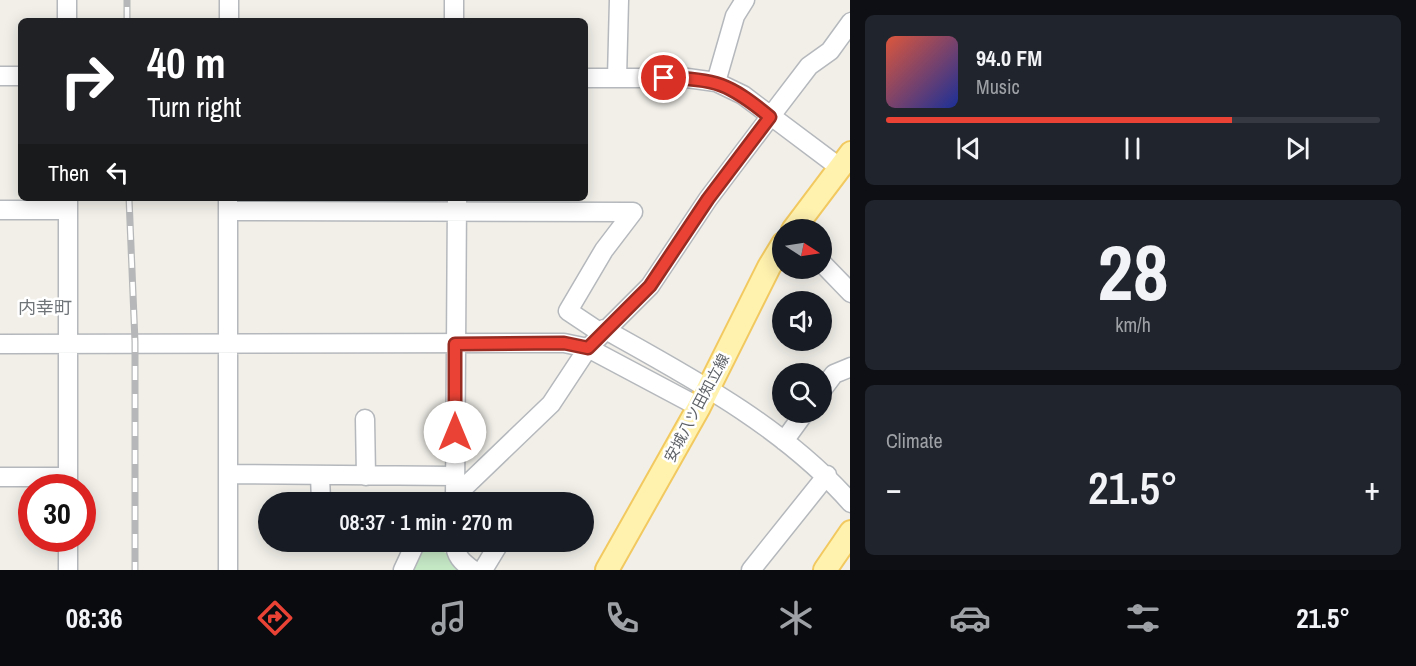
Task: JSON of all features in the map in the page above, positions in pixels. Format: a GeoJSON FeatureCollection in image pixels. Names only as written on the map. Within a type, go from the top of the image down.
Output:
{"type":"FeatureCollection","features":[{"type":"Feature","properties":{"kind":"main road"},"geometry":{"type":"LineString","coordinates":[[801,219],[845,160]]}},
{"type":"Feature","properties":{"kind":"main road","name":"安城八ツ田知立線"},"geometry":{"type":"LineString","coordinates":[[608,570],[704,397],[772,261]]}},
{"type":"Feature","properties":{"kind":"main road"},"geometry":{"type":"LineString","coordinates":[[825,570],[850,532]]}},
{"type":"Feature","properties":{"kind":"street"},"geometry":{"type":"LineString","coordinates":[[68,0],[68,18]]}},
{"type":"Feature","properties":{"kind":"street"},"geometry":{"type":"LineString","coordinates":[[229,0],[229,18]]}},
{"type":"Feature","properties":{"kind":"street"},"geometry":{"type":"LineString","coordinates":[[454,0],[454,18]]}},
{"type":"Feature","properties":{"kind":"street"},"geometry":{"type":"LineString","coordinates":[[617,78],[619,0]]}},
{"type":"Feature","properties":{"kind":"street"},"geometry":{"type":"LineString","coordinates":[[716,82],[735,16],[745,0]]}},
{"type":"Feature","properties":{"kind":"street"},"geometry":{"type":"LineString","coordinates":[[462,492],[551,404],[588,348],[650,286],[708,199],[770,117],[809,66],[830,51],[850,22]]}},
{"type":"Feature","properties":{"kind":"street"},"geometry":{"type":"LineString","coordinates":[[0,76],[18,76]]}},
{"type":"Feature","properties":{"kind":"street"},"geometry":{"type":"LineString","coordinates":[[588,78],[687,78],[716,82],[743,95],[770,117],[845,160]]}},
{"type":"Feature","properties":{"kind":"street"},"geometry":{"type":"LineString","coordinates":[[0,210],[68,204],[68,474]]}},
{"type":"Feature","properties":{"kind":"street"},"geometry":{"type":"LineString","coordinates":[[228,570],[228,205],[457,205],[633,212],[604,250],[568,311],[603,331],[704,397],[784,441],[827,476],[850,502]]}},
{"type":"Feature","properties":{"kind":"street"},"geometry":{"type":"LineString","coordinates":[[457,205],[455,344],[458,492]]}},
{"type":"Feature","properties":{"kind":"street"},"geometry":{"type":"LineString","coordinates":[[832,274],[850,293]]}},
{"type":"Feature","properties":{"kind":"street"},"geometry":{"type":"LineString","coordinates":[[0,344],[564,343],[588,348],[704,397]]}},
{"type":"Feature","properties":{"kind":"street"},"geometry":{"type":"LineString","coordinates":[[832,377],[850,367]]}},
{"type":"Feature","properties":{"kind":"street"},"geometry":{"type":"LineString","coordinates":[[365,419],[366,476]]}},
{"type":"Feature","properties":{"kind":"street"},"geometry":{"type":"LineString","coordinates":[[784,441],[797,423]]}},
{"type":"Feature","properties":{"kind":"street"},"geometry":{"type":"LineString","coordinates":[[228,474],[366,476],[440,492]]}},
{"type":"Feature","properties":{"kind":"street"},"geometry":{"type":"LineString","coordinates":[[320,476],[321,492]]}},
{"type":"Feature","properties":{"kind":"street"},"geometry":{"type":"LineString","coordinates":[[751,570],[827,476]]}},
{"type":"Feature","properties":{"kind":"street"},"geometry":{"type":"LineString","coordinates":[[0,477],[18,478]]}},
{"type":"Feature","properties":{"kind":"street"},"geometry":{"type":"LineString","coordinates":[[68,552],[68,570]]}},
{"type":"Feature","properties":{"kind":"street"},"geometry":{"type":"LineString","coordinates":[[403,570],[411,552]]}},
{"type":"Feature","properties":{"kind":"street"},"geometry":{"type":"LineString","coordinates":[[454,552],[461,562],[473,570]]}},
{"type":"Feature","properties":{"kind":"street"},"geometry":{"type":"LineString","coordinates":[[483,570],[494,552]]}},
{"type":"Feature","properties":{"kind":"green space"},"geometry":{"type":"Polygon","coordinates":[[[244,201],[321,201],[244,202],[244,201]]]}},
{"type":"Feature","properties":{"kind":"green space"},"geometry":{"type":"Polygon","coordinates":[[[418,552],[444,552],[450,555],[462,570],[408,570],[418,552]]]}},
{"type":"Feature","properties":{"kind":"railway"},"geometry":{"type":"LineString","coordinates":[[127,0],[127,18]]}},
{"type":"Feature","properties":{"kind":"railway"},"geometry":{"type":"LineString","coordinates":[[129,201],[135,342],[135,570]]}},
{"type":"Feature","properties":{"kind":"district","name":"内幸町"},"geometry":{"type":"Point","coordinates":[45,308]}},
{"type":"Feature","properties":{"kind":"route"},"geometry":{"type":"LineString","coordinates":[[455,432],[455,344],[564,343],[588,348],[604,329],[650,286],[708,199],[770,117],[743,95],[716,82],[664,78]]}}]}
